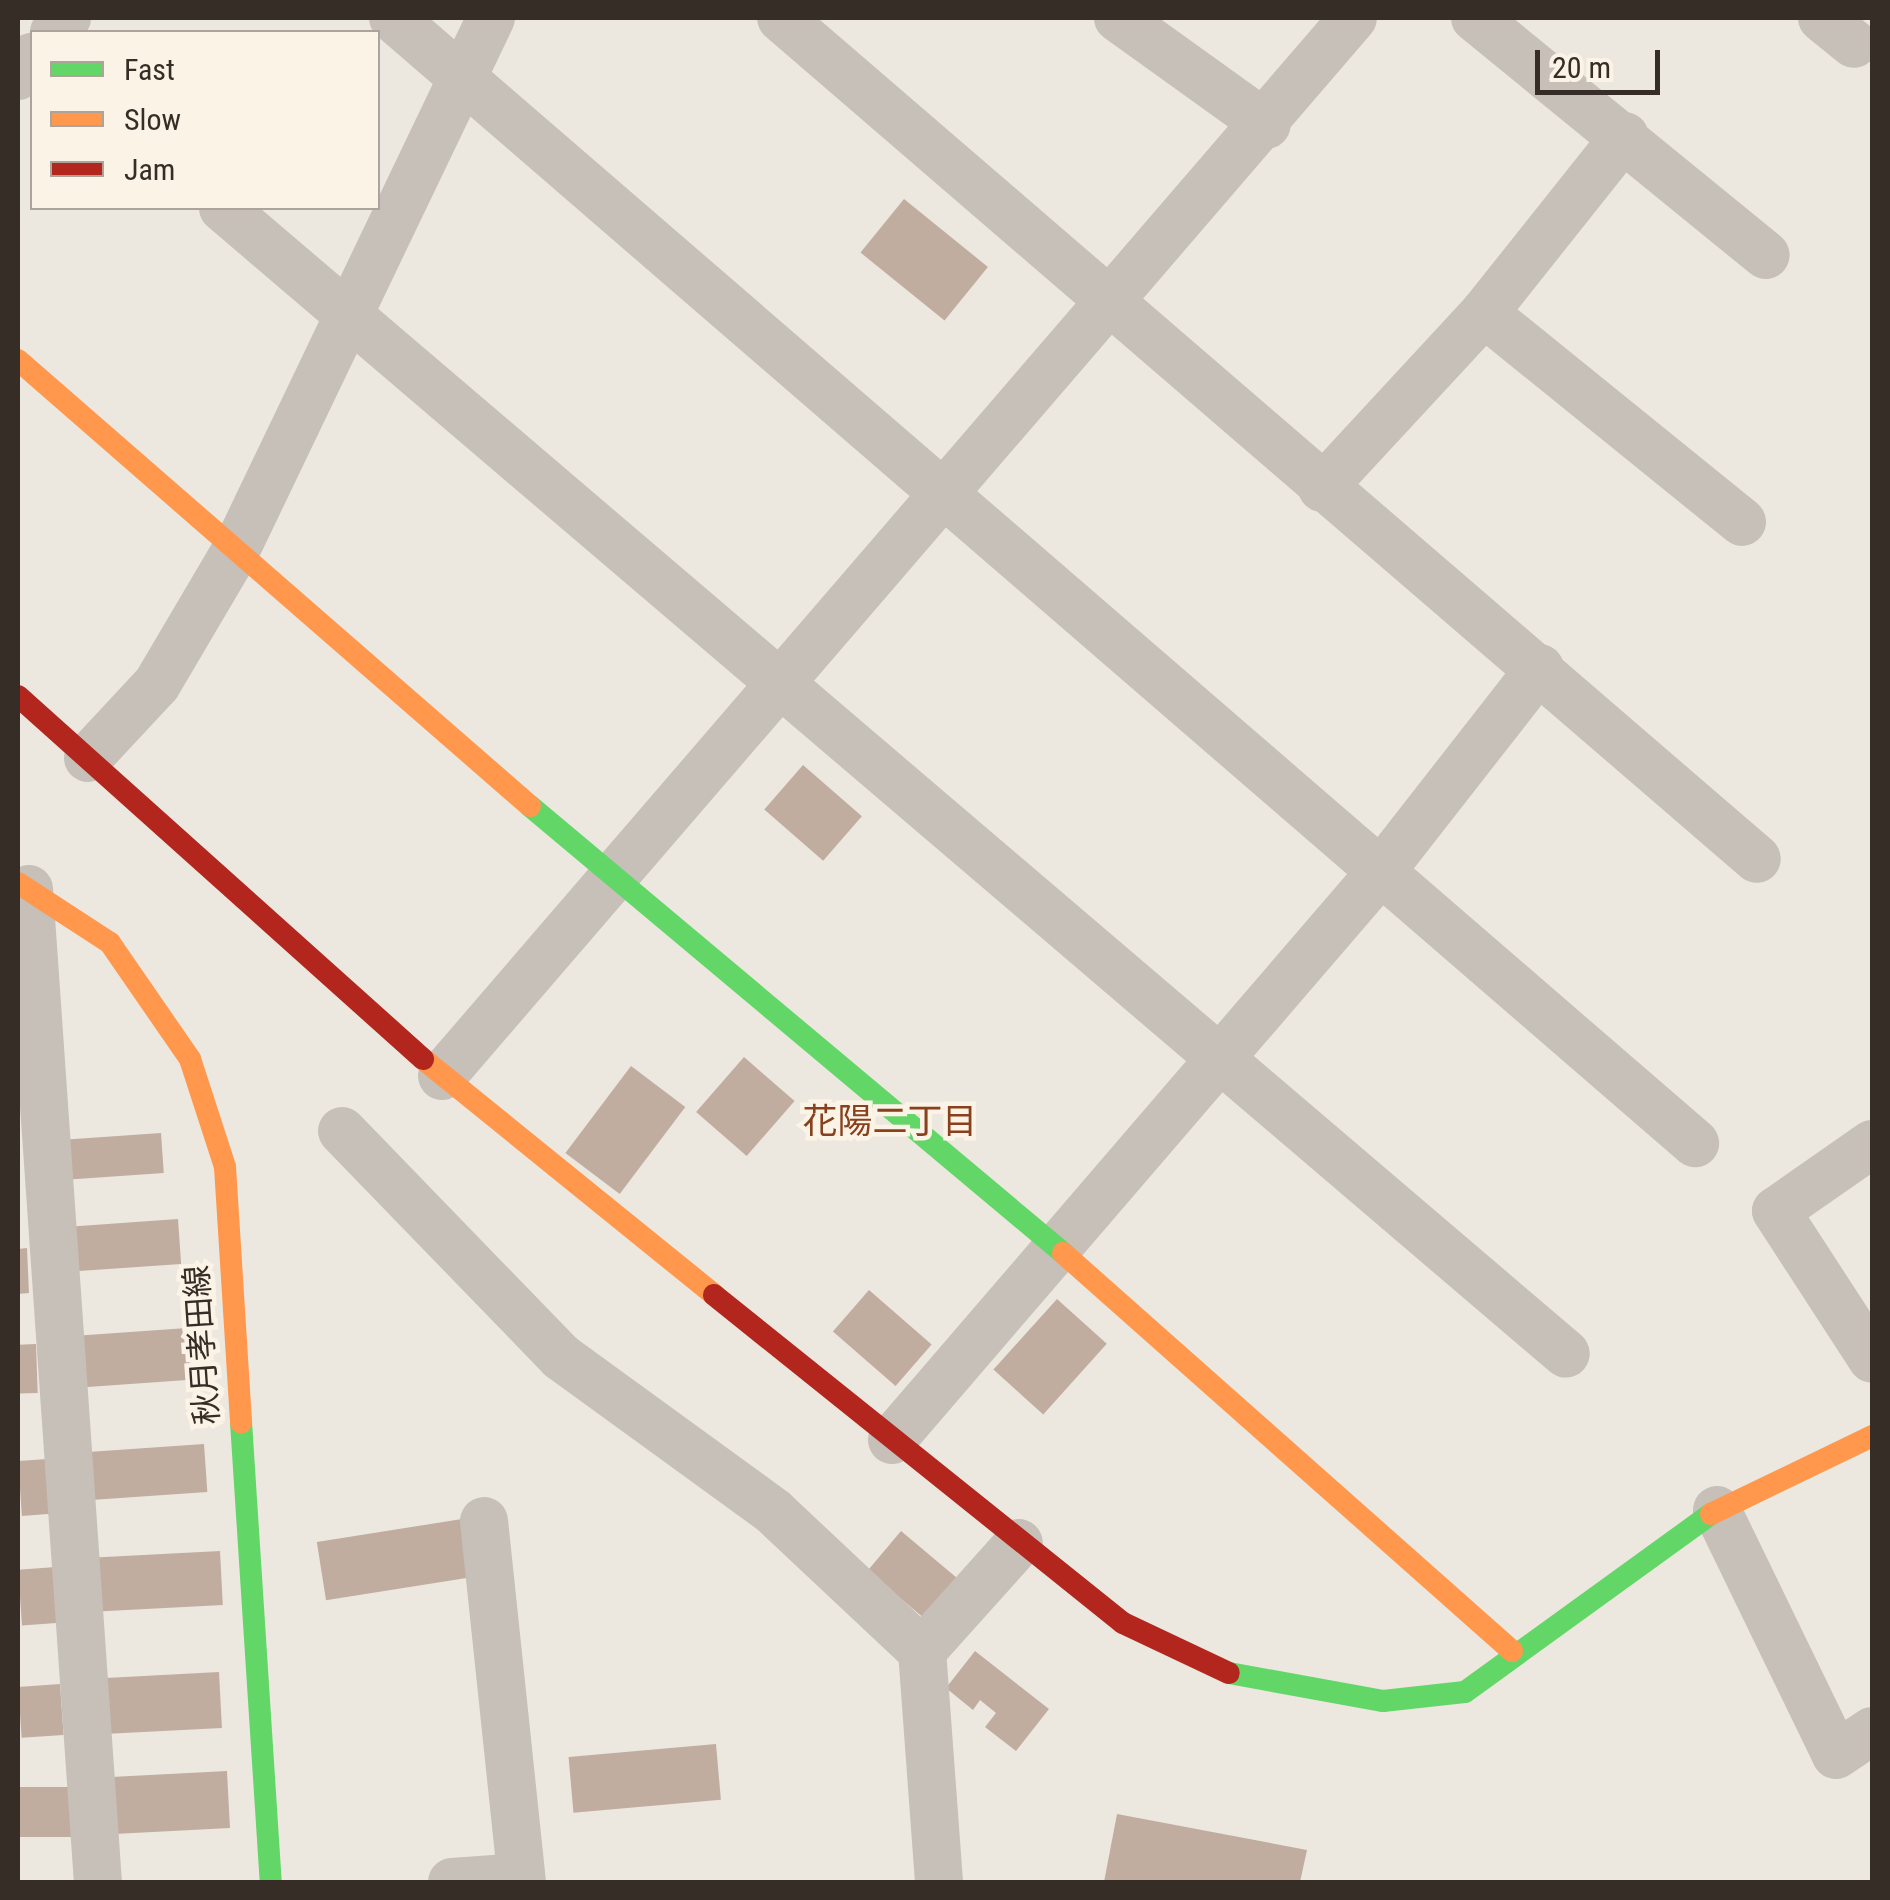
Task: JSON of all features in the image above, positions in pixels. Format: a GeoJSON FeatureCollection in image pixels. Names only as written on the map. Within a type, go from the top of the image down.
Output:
{"type":"FeatureCollection","features":[{"type":"Feature","properties":{"kind":"street"},"geometry":{"type":"LineString","coordinates":[[393,18],[944,488],[1695,1144]]}},
{"type":"Feature","properties":{"kind":"street"},"geometry":{"type":"LineString","coordinates":[[88,758],[157,684],[236,550],[491,18]]}},
{"type":"Feature","properties":{"kind":"street"},"geometry":{"type":"LineString","coordinates":[[781,18],[1322,488],[1540,668],[1757,859]]}},
{"type":"Feature","properties":{"kind":"street"},"geometry":{"type":"LineString","coordinates":[[1118,18],[1266,125]]}},
{"type":"Feature","properties":{"kind":"street"},"geometry":{"type":"LineString","coordinates":[[442,1076],[784,685],[944,488],[1266,125],[1353,18]]}},
{"type":"Feature","properties":{"kind":"street"},"geometry":{"type":"LineString","coordinates":[[1476,18],[1625,136],[1766,256]]}},
{"type":"Feature","properties":{"kind":"street"},"geometry":{"type":"LineString","coordinates":[[1322,488],[1484,313],[1625,136]]}},
{"type":"Feature","properties":{"kind":"street"},"geometry":{"type":"LineString","coordinates":[[225,210],[1566,1354]]}},
{"type":"Feature","properties":{"kind":"street"},"geometry":{"type":"LineString","coordinates":[[1484,313],[1742,522]]}},
{"type":"Feature","properties":{"kind":"street"},"geometry":{"type":"LineString","coordinates":[[18,360],[612,878],[1058,1248],[1512,1651]]}},
{"type":"Feature","properties":{"kind":"street"},"geometry":{"type":"LineString","coordinates":[[892,1440],[1058,1248],[1215,1055],[1383,869],[1540,668]]}},
{"type":"Feature","properties":{"kind":"street"},"geometry":{"type":"LineString","coordinates":[[18,696],[259,921],[442,1076],[1019,1543],[1168,1650],[1286,1691],[1383,1701],[1464,1692],[1512,1651],[1717,1510],[1872,1436]]}},
{"type":"Feature","properties":{"kind":"street"},"geometry":{"type":"LineString","coordinates":[[24,886],[98,1882]]}},
{"type":"Feature","properties":{"kind":"street","name":"秋月孝田線"},"geometry":{"type":"LineString","coordinates":[[24,886],[110,943],[190,1060],[224,1167],[272,1882]]}},
{"type":"Feature","properties":{"kind":"street"},"geometry":{"type":"LineString","coordinates":[[342,1131],[561,1357],[774,1512],[922,1652],[939,1882]]}},
{"type":"Feature","properties":{"kind":"street"},"geometry":{"type":"LineString","coordinates":[[1872,1144],[1776,1211],[1872,1359]]}},
{"type":"Feature","properties":{"kind":"street"},"geometry":{"type":"LineString","coordinates":[[1717,1510],[1836,1755],[1872,1732]]}},
{"type":"Feature","properties":{"kind":"street"},"geometry":{"type":"LineString","coordinates":[[452,1882],[521,1880],[484,1520]]}},
{"type":"Feature","properties":{"kind":"street"},"geometry":{"type":"LineString","coordinates":[[922,1652],[1019,1543]]}},
{"type":"Feature","properties":{"kind":"building"},"geometry":{"type":"Polygon","coordinates":[[[904,199],[988,267],[945,321],[861,253],[904,199]]]}},
{"type":"Feature","properties":{"kind":"building"},"geometry":{"type":"Polygon","coordinates":[[[803,765],[862,816],[823,861],[764,810],[803,765]]]}},
{"type":"Feature","properties":{"kind":"building"},"geometry":{"type":"Polygon","coordinates":[[[744,1057],[795,1101],[747,1156],[696,1112],[744,1057]]]}},
{"type":"Feature","properties":{"kind":"building"},"geometry":{"type":"Polygon","coordinates":[[[631,1066],[685,1107],[620,1194],[565,1153],[631,1066]]]}},
{"type":"Feature","properties":{"kind":"building"},"geometry":{"type":"Polygon","coordinates":[[[161,1133],[164,1173],[66,1180],[63,1140],[161,1133]]]}},
{"type":"Feature","properties":{"kind":"building"},"geometry":{"type":"Polygon","coordinates":[[[178,1219],[181,1264],[75,1271],[72,1226],[178,1219]]]}},
{"type":"Feature","properties":{"kind":"building"},"geometry":{"type":"Polygon","coordinates":[[[27,1248],[29,1293],[18,1294],[18,1249],[27,1248]]]}},
{"type":"Feature","properties":{"kind":"building"},"geometry":{"type":"Polygon","coordinates":[[[869,1290],[932,1344],[896,1386],[833,1332],[869,1290]]]}},
{"type":"Feature","properties":{"kind":"building"},"geometry":{"type":"Polygon","coordinates":[[[1057,1299],[1107,1344],[1043,1414],[993,1370],[1057,1299]]]}},
{"type":"Feature","properties":{"kind":"building"},"geometry":{"type":"Polygon","coordinates":[[[187,1328],[191,1380],[77,1388],[73,1336],[187,1328]]]}},
{"type":"Feature","properties":{"kind":"building"},"geometry":{"type":"Polygon","coordinates":[[[36,1344],[38,1393],[20,1394],[18,1345],[36,1344]]]}},
{"type":"Feature","properties":{"kind":"building"},"geometry":{"type":"Polygon","coordinates":[[[204,1444],[207,1492],[88,1500],[84,1452],[204,1444]]]}},
{"type":"Feature","properties":{"kind":"building"},"geometry":{"type":"Polygon","coordinates":[[[47,1459],[51,1514],[22,1516],[18,1461],[47,1459]]]}},
{"type":"Feature","properties":{"kind":"building"},"geometry":{"type":"Polygon","coordinates":[[[462,1519],[471,1577],[326,1600],[317,1542],[462,1519]]]}},
{"type":"Feature","properties":{"kind":"building"},"geometry":{"type":"Polygon","coordinates":[[[901,1531],[964,1584],[930,1624],[868,1571],[901,1531]]]}},
{"type":"Feature","properties":{"kind":"building"},"geometry":{"type":"Polygon","coordinates":[[[220,1551],[223,1605],[98,1611],[95,1558],[220,1551]]]}},
{"type":"Feature","properties":{"kind":"building"},"geometry":{"type":"Polygon","coordinates":[[[56,1567],[60,1623],[22,1626],[18,1570],[56,1567]]]}},
{"type":"Feature","properties":{"kind":"building"},"geometry":{"type":"Polygon","coordinates":[[[975,1651],[1049,1709],[1016,1751],[985,1727],[996,1713],[980,1700],[973,1710],[946,1688],[975,1651]]]}},
{"type":"Feature","properties":{"kind":"building"},"geometry":{"type":"Polygon","coordinates":[[[219,1672],[222,1728],[99,1734],[96,1678],[219,1672]]]}},
{"type":"Feature","properties":{"kind":"building"},"geometry":{"type":"Polygon","coordinates":[[[60,1684],[64,1735],[22,1738],[18,1687],[60,1684]]]}},
{"type":"Feature","properties":{"kind":"building"},"geometry":{"type":"Polygon","coordinates":[[[716,1744],[721,1800],[573,1813],[569,1757],[716,1744]]]}},
{"type":"Feature","properties":{"kind":"building"},"geometry":{"type":"Polygon","coordinates":[[[227,1771],[230,1828],[114,1834],[111,1777],[227,1771]]]}},
{"type":"Feature","properties":{"kind":"building"},"geometry":{"type":"Polygon","coordinates":[[[18,1787],[73,1787],[73,1837],[18,1837],[18,1787]]]}},
{"type":"Feature","properties":{"kind":"building"},"geometry":{"type":"Polygon","coordinates":[[[1117,1814],[1307,1850],[1300,1882],[1104,1882],[1117,1814]]]}},
{"type":"Feature","properties":{"kind":"traffic: fast"},"geometry":{"type":"LineString","coordinates":[[530,806],[1063,1253]]}},
{"type":"Feature","properties":{"kind":"traffic: fast"},"geometry":{"type":"LineString","coordinates":[[241,1422],[271,1882]]}},
{"type":"Feature","properties":{"kind":"traffic: fast"},"geometry":{"type":"LineString","coordinates":[[1229,1673],[1383,1701],[1465,1692],[1711,1514]]}},
{"type":"Feature","properties":{"kind":"traffic: slow"},"geometry":{"type":"LineString","coordinates":[[18,360],[530,806]]}},
{"type":"Feature","properties":{"kind":"traffic: slow"},"geometry":{"type":"LineString","coordinates":[[18,883],[110,943],[190,1059],[225,1167],[241,1422]]}},
{"type":"Feature","properties":{"kind":"traffic: slow"},"geometry":{"type":"LineString","coordinates":[[423,1059],[714,1295]]}},
{"type":"Feature","properties":{"kind":"traffic: slow"},"geometry":{"type":"LineString","coordinates":[[1063,1253],[1512,1651]]}},
{"type":"Feature","properties":{"kind":"traffic: slow"},"geometry":{"type":"LineString","coordinates":[[1711,1514],[1872,1436]]}},
{"type":"Feature","properties":{"kind":"traffic: jam"},"geometry":{"type":"LineString","coordinates":[[18,696],[423,1059]]}},
{"type":"Feature","properties":{"kind":"traffic: jam"},"geometry":{"type":"LineString","coordinates":[[714,1295],[1123,1623],[1229,1673]]}},
{"type":"Feature","properties":{"kind":"district","name":"花陽二丁目"},"geometry":{"type":"Point","coordinates":[890,1122]}}]}
